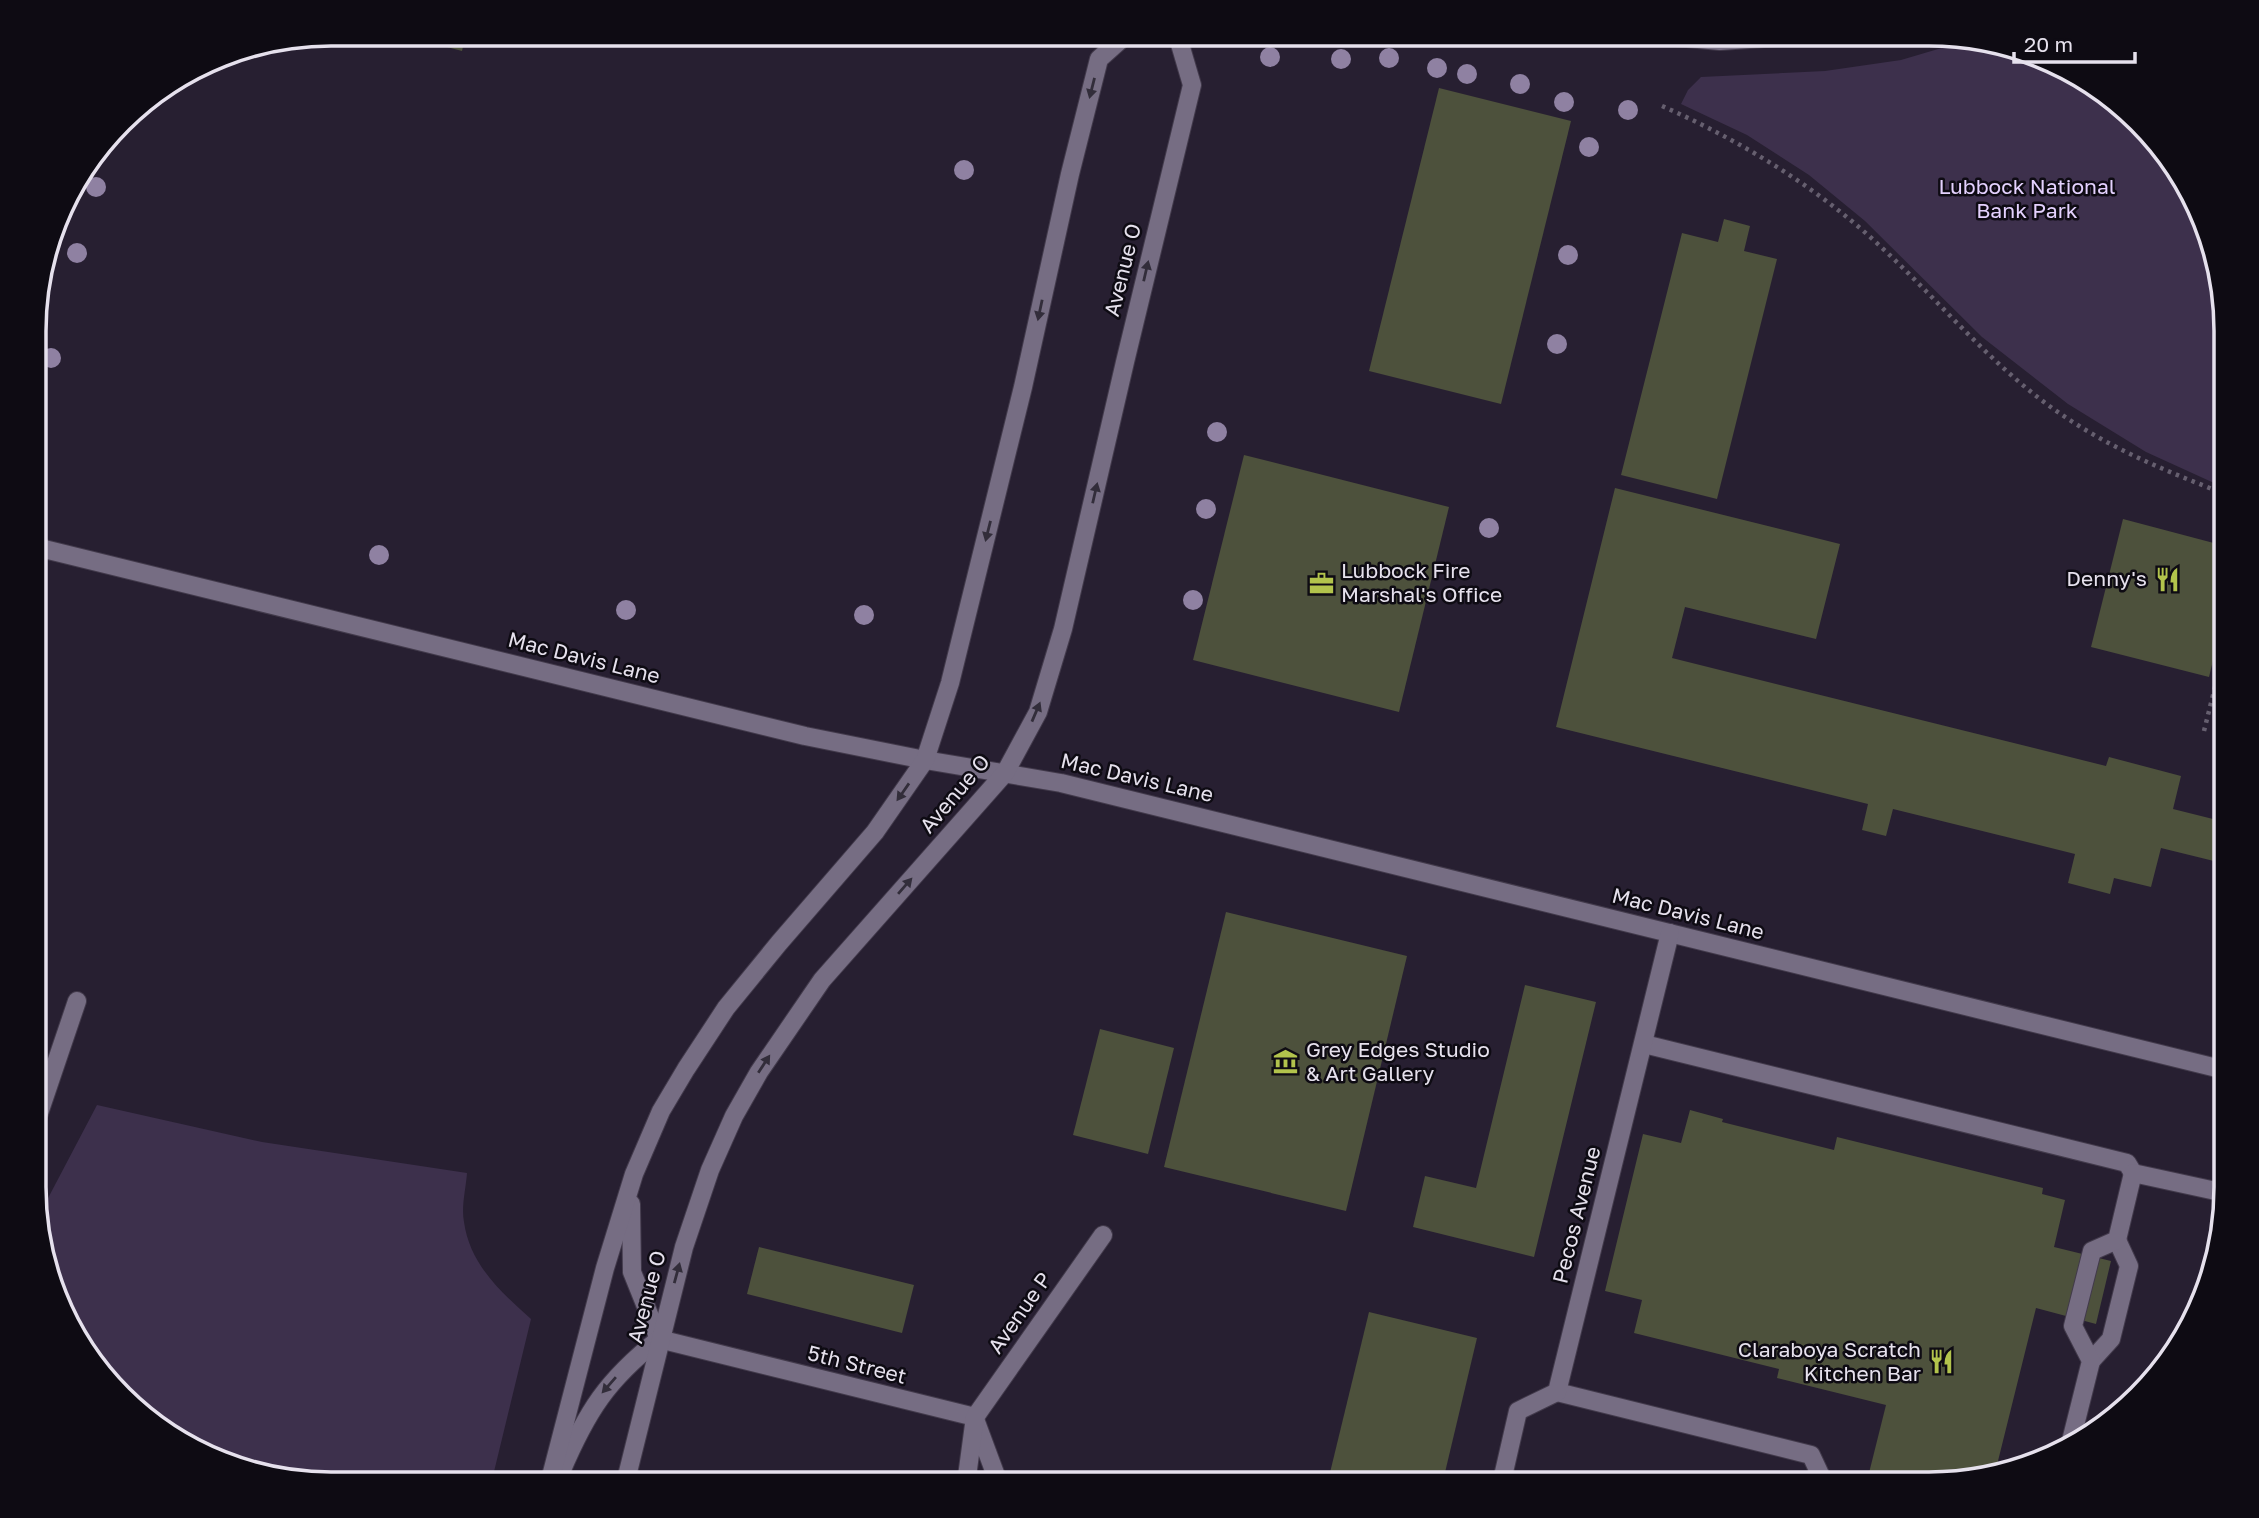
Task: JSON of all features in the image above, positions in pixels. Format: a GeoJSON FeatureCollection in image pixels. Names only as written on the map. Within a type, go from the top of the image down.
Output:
{"type":"FeatureCollection","features":[{"type":"Feature","properties":{"kind":"street","name":"Avenue O"},"geometry":{"type":"LineString","coordinates":[[552,1472],[601,1279],[631,1183],[661,1111],[726,1008],[875,832],[925,760],[954,670],[1099,59],[1114,46]]}},
{"type":"Feature","properties":{"kind":"street","name":"Avenue O"},"geometry":{"type":"LineString","coordinates":[[628,1472],[684,1247],[710,1170],[734,1116],[759,1072],[822,980],[1005,773],[1038,712],[1063,629],[1192,86],[1180,46]]}},
{"type":"Feature","properties":{"kind":"street","name":"Mac Davis Lane"},"geometry":{"type":"LineString","coordinates":[[46,549],[805,736],[1088,789],[2214,1066]]}},
{"type":"Feature","properties":{"kind":"street","name":"Pecos Avenue"},"geometry":{"type":"LineString","coordinates":[[1557,1392],[1670,933]]}},
{"type":"Feature","properties":{"kind":"street"},"geometry":{"type":"LineString","coordinates":[[46,1093],[78,1001]]}},
{"type":"Feature","properties":{"kind":"street"},"geometry":{"type":"LineString","coordinates":[[1644,1044],[2127,1163],[2133,1173],[2117,1240],[2129,1266],[2111,1339],[2091,1362],[2073,1433]]}},
{"type":"Feature","properties":{"kind":"street"},"geometry":{"type":"LineString","coordinates":[[2133,1173],[2214,1190]]}},
{"type":"Feature","properties":{"kind":"street"},"geometry":{"type":"LineString","coordinates":[[561,1472],[576,1437],[598,1398],[630,1362],[659,1339],[632,1272],[631,1183]]}},
{"type":"Feature","properties":{"kind":"street","name":"Avenue P"},"geometry":{"type":"LineString","coordinates":[[975,1418],[1103,1234]]}},
{"type":"Feature","properties":{"kind":"street"},"geometry":{"type":"LineString","coordinates":[[2091,1362],[2073,1326],[2092,1251],[2117,1240]]}},
{"type":"Feature","properties":{"kind":"street","name":"5th Street"},"geometry":{"type":"LineString","coordinates":[[659,1339],[975,1418]]}},
{"type":"Feature","properties":{"kind":"street"},"geometry":{"type":"LineString","coordinates":[[1504,1472],[1518,1411],[1557,1392],[1811,1455],[1819,1472]]}},
{"type":"Feature","properties":{"kind":"street"},"geometry":{"type":"LineString","coordinates":[[968,1472],[975,1418]]}},
{"type":"Feature","properties":{"kind":"street"},"geometry":{"type":"LineString","coordinates":[[975,1418],[995,1472]]}},
{"type":"Feature","properties":{"kind":"path"},"geometry":{"type":"LineString","coordinates":[[1662,106],[1712,128],[1839,210],[1881,247],[1971,340],[2075,424],[2148,464],[2214,490]]}},
{"type":"Feature","properties":{"kind":"path"},"geometry":{"type":"LineString","coordinates":[[2204,730],[2214,690]]}},
{"type":"Feature","properties":{"kind":"green space","name":"Lubbock National Bank Park"},"geometry":{"type":"Polygon","coordinates":[[[1948,46],[2002,55],[2037,67],[2102,104],[2130,129],[2155,157],[2192,222],[2208,275],[2214,331],[2214,483],[2146,452],[2068,404],[1982,337],[1865,221],[1809,175],[1747,135],[1681,104],[1688,90],[1701,77],[1825,71],[1901,60],[1948,46]]]}},
{"type":"Feature","properties":{"kind":"green space"},"geometry":{"type":"Polygon","coordinates":[[[97,1105],[262,1142],[467,1173],[463,1216],[473,1252],[498,1288],[531,1319],[494,1472],[294,1470],[239,1457],[188,1434],[157,1414],[129,1389],[104,1361],[84,1330],[67,1296],[55,1261],[46,1202],[97,1105]]]}},
{"type":"Feature","properties":{"kind":"building"},"geometry":{"type":"Polygon","coordinates":[[[443,46],[463,46],[462,51],[443,46]]]}},
{"type":"Feature","properties":{"kind":"building"},"geometry":{"type":"Polygon","coordinates":[[[1439,88],[1571,121],[1501,404],[1369,371],[1439,88]]]}},
{"type":"Feature","properties":{"kind":"building"},"geometry":{"type":"Polygon","coordinates":[[[1724,219],[1750,226],[1744,251],[1777,259],[1717,499],[1621,475],[1682,233],[1718,242],[1724,219]]]}},
{"type":"Feature","properties":{"kind":"building","name":"Lubbock Fire Marshal's Office"},"geometry":{"type":"Polygon","coordinates":[[[1244,455],[1449,507],[1399,712],[1193,660],[1244,455]]]}},
{"type":"Feature","properties":{"kind":"building"},"geometry":{"type":"Polygon","coordinates":[[[1615,488],[1840,544],[1816,639],[1685,607],[1672,658],[2106,766],[2109,757],[2181,776],[2173,809],[2214,819],[2214,861],[2161,848],[2151,887],[2114,878],[2110,894],[2068,883],[2075,854],[1893,809],[1886,836],[1862,830],[1868,804],[1556,727],[1615,488]]]}},
{"type":"Feature","properties":{"kind":"building","name":"Denny's"},"geometry":{"type":"Polygon","coordinates":[[[2123,519],[2214,543],[2214,656],[2209,677],[2091,647],[2123,519]]]}},
{"type":"Feature","properties":{"kind":"building","name":"Grey Edges Studio & Art Gallery"},"geometry":{"type":"Polygon","coordinates":[[[1226,912],[1407,956],[1346,1211],[1164,1167],[1226,912]]]}},
{"type":"Feature","properties":{"kind":"building"},"geometry":{"type":"Polygon","coordinates":[[[1525,985],[1596,1002],[1534,1257],[1413,1227],[1425,1176],[1476,1188],[1525,985]]]}},
{"type":"Feature","properties":{"kind":"building"},"geometry":{"type":"Polygon","coordinates":[[[1100,1029],[1174,1048],[1148,1154],[1073,1135],[1100,1029]]]}},
{"type":"Feature","properties":{"kind":"building"},"geometry":{"type":"Polygon","coordinates":[[[1690,1110],[1723,1119],[1722,1122],[1834,1150],[1837,1137],[2043,1188],[2042,1194],[2065,1200],[2054,1247],[2111,1261],[2096,1324],[2036,1308],[1997,1464],[1947,1472],[1869,1472],[1886,1405],[1777,1378],[1779,1369],[1634,1333],[1642,1300],[1605,1291],[1643,1134],[1681,1143],[1690,1110]]]}},
{"type":"Feature","properties":{"kind":"building"},"geometry":{"type":"Polygon","coordinates":[[[759,1247],[914,1285],[902,1333],[747,1294],[759,1247]]]}},
{"type":"Feature","properties":{"kind":"building"},"geometry":{"type":"Polygon","coordinates":[[[1369,1312],[1477,1338],[1445,1472],[1330,1472],[1369,1312]]]}},
{"type":"Feature","properties":{"kind":"place","name":"Denny's"},"geometry":{"type":"Point","coordinates":[2167,579]}},
{"type":"Feature","properties":{"kind":"place","name":"Lubbock Fire Marshal's Office"},"geometry":{"type":"Point","coordinates":[1321,583]}},
{"type":"Feature","properties":{"kind":"place","name":"Grey Edges Studio & Art Gallery"},"geometry":{"type":"Point","coordinates":[1286,1062]}},
{"type":"Feature","properties":{"kind":"place","name":"Claraboya Scratch Kitchen Bar"},"geometry":{"type":"Point","coordinates":[1941,1362]}}]}
